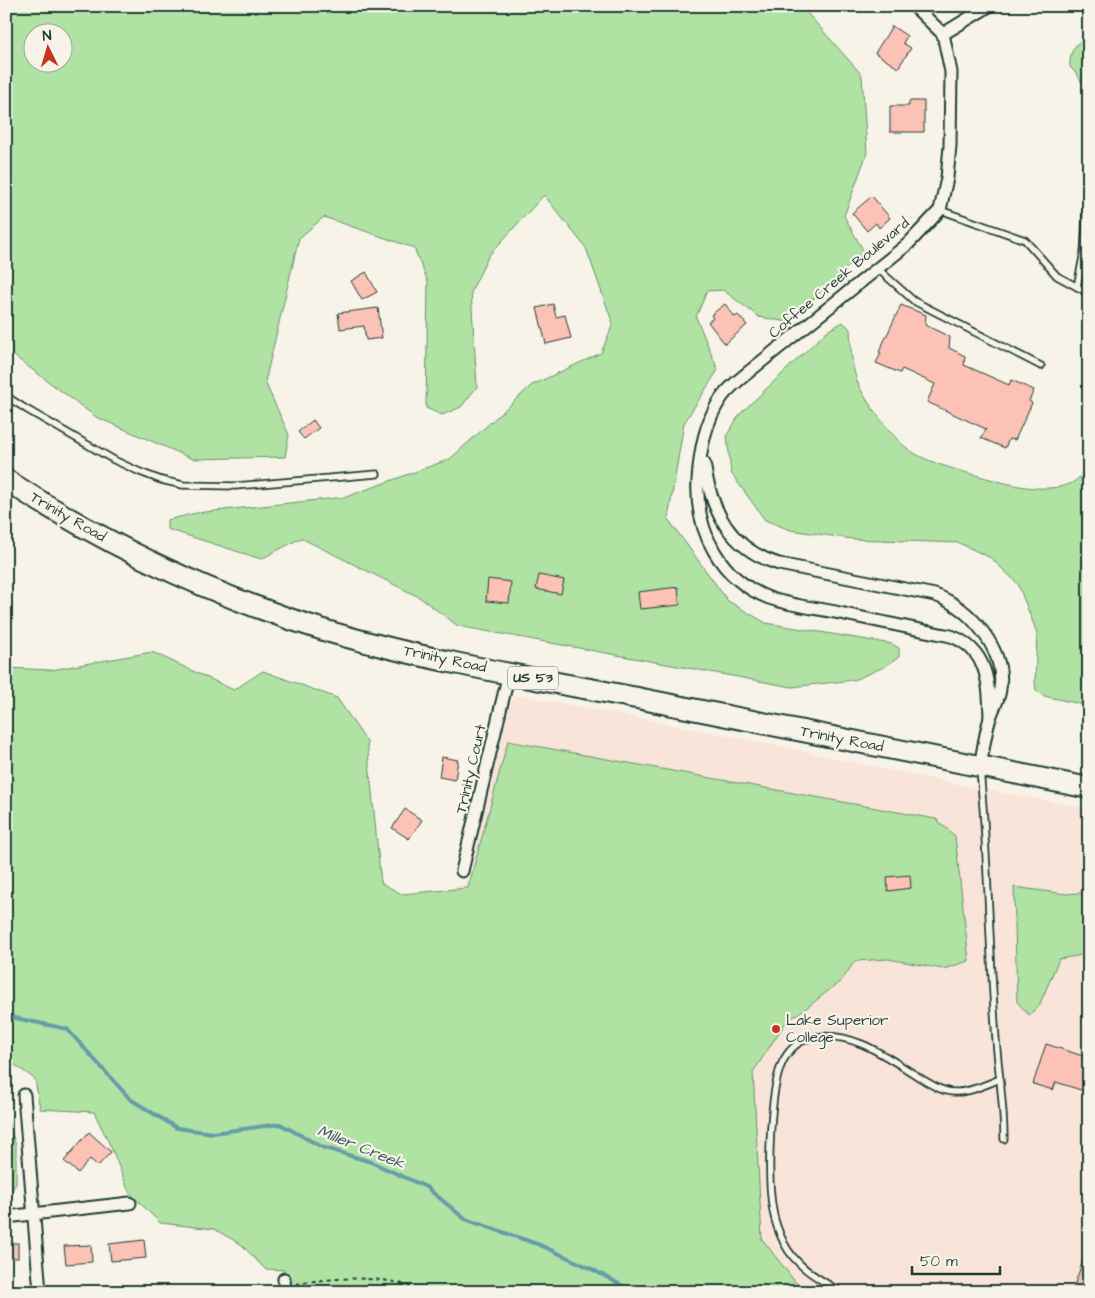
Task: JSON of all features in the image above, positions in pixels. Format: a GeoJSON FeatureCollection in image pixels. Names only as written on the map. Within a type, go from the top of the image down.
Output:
{"type":"FeatureCollection","features":[{"type":"Feature","properties":{"kind":"highway","name":"Trinity Road"},"geometry":{"type":"LineString","coordinates":[[6,480],[50,508],[112,543],[176,574],[238,600],[332,632],[411,652],[509,673],[1089,788]]}},
{"type":"Feature","properties":{"kind":"street"},"geometry":{"type":"LineString","coordinates":[[914,6],[943,34],[951,72],[950,146],[947,178],[940,210]]}},
{"type":"Feature","properties":{"kind":"street"},"geometry":{"type":"LineString","coordinates":[[943,34],[989,6]]}},
{"type":"Feature","properties":{"kind":"street","name":"Coffee Creek Boulevard"},"geometry":{"type":"LineString","coordinates":[[940,210],[908,244],[733,385],[722,397],[706,428],[702,446],[698,487],[702,523],[708,542],[714,553],[745,586],[770,598],[958,638],[973,649],[983,665],[988,686],[990,717]]}},
{"type":"Feature","properties":{"kind":"street","name":"Coffee Creek Boulevard"},"geometry":{"type":"LineString","coordinates":[[702,446],[708,488],[717,513],[728,529],[756,554],[779,564],[935,595],[949,600],[968,614],[981,629],[990,643],[1000,671],[1000,688],[990,717],[980,767]]}},
{"type":"Feature","properties":{"kind":"street","name":"Trinity Court"},"geometry":{"type":"LineString","coordinates":[[462,871],[509,673]]}},
{"type":"Feature","properties":{"kind":"street"},"geometry":{"type":"LineString","coordinates":[[24,1095],[40,1292]]}},
{"type":"Feature","properties":{"kind":"street"},"geometry":{"type":"LineString","coordinates":[[6,1217],[130,1203]]}},
{"type":"Feature","properties":{"kind":"lane"},"geometry":{"type":"LineString","coordinates":[[1077,287],[1084,252],[1088,187]]}},
{"type":"Feature","properties":{"kind":"lane"},"geometry":{"type":"LineString","coordinates":[[940,210],[1025,240],[1057,276],[1089,296]]}},
{"type":"Feature","properties":{"kind":"lane"},"geometry":{"type":"LineString","coordinates":[[877,268],[914,301],[1041,366]]}},
{"type":"Feature","properties":{"kind":"lane"},"geometry":{"type":"LineString","coordinates":[[6,396],[114,460],[161,480],[183,485],[235,486],[377,474]]}},
{"type":"Feature","properties":{"kind":"lane"},"geometry":{"type":"LineString","coordinates":[[980,767],[986,844],[995,1026],[1004,1107],[1004,1140]]}},
{"type":"Feature","properties":{"kind":"lane"},"geometry":{"type":"LineString","coordinates":[[841,1292],[814,1276],[793,1258],[784,1244],[775,1220],[770,1183],[773,1107],[776,1079],[788,1053],[794,1046],[805,1039],[823,1036],[842,1037],[880,1053],[945,1091],[961,1092],[1000,1079]]}},
{"type":"Feature","properties":{"kind":"path"},"geometry":{"type":"LineString","coordinates":[[285,1285],[310,1281],[381,1280],[414,1287],[424,1292]]}},
{"type":"Feature","properties":{"kind":"shaded area","name":"Lake Superior College"},"geometry":{"type":"Polygon","coordinates":[[[516,696],[730,736],[951,783],[1089,809],[1089,1292],[399,1292],[475,1171],[452,886],[466,884],[507,717],[511,702],[516,696]]]}},
{"type":"Feature","properties":{"kind":"green space"},"geometry":{"type":"Polygon","coordinates":[[[6,6],[801,6],[862,75],[867,153],[844,216],[864,252],[788,322],[759,317],[723,290],[707,291],[696,317],[718,370],[684,423],[668,519],[728,601],[766,623],[892,644],[899,648],[899,657],[884,667],[854,680],[792,687],[458,626],[419,597],[301,538],[261,559],[167,529],[167,520],[196,513],[346,497],[450,459],[532,385],[601,353],[613,324],[586,248],[544,195],[489,255],[471,292],[477,387],[461,407],[442,415],[426,408],[428,282],[414,248],[324,217],[299,238],[265,382],[289,435],[285,457],[193,459],[96,417],[6,350],[6,6]]]}},
{"type":"Feature","properties":{"kind":"green space"},"geometry":{"type":"Polygon","coordinates":[[[1089,34],[1089,95],[1077,74],[1070,67],[1070,61],[1074,48],[1089,34]]]}},
{"type":"Feature","properties":{"kind":"green space"},"geometry":{"type":"Polygon","coordinates":[[[843,322],[850,329],[853,365],[859,386],[888,428],[902,444],[916,454],[925,459],[970,474],[1030,488],[1060,487],[1072,483],[1088,470],[1089,465],[1089,706],[1044,696],[1036,690],[1037,633],[1018,584],[991,558],[959,543],[852,539],[790,530],[765,520],[731,473],[727,435],[740,414],[827,331],[843,322]]]}},
{"type":"Feature","properties":{"kind":"green space"},"geometry":{"type":"Polygon","coordinates":[[[152,652],[234,690],[263,671],[337,698],[367,742],[381,883],[402,894],[468,888],[508,741],[936,819],[955,836],[969,961],[943,969],[888,959],[855,961],[842,980],[786,1022],[753,1072],[762,1239],[796,1283],[809,1292],[287,1292],[284,1270],[265,1269],[242,1245],[214,1229],[160,1223],[129,1192],[111,1147],[94,1112],[40,1109],[35,1079],[6,1059],[6,668],[51,670],[152,652]]]}},
{"type":"Feature","properties":{"kind":"green space"},"geometry":{"type":"Polygon","coordinates":[[[1014,887],[1066,894],[1089,892],[1089,954],[1059,959],[1039,1006],[1029,1015],[1017,1002],[1014,887]]]}},
{"type":"Feature","properties":{"kind":"green space"},"geometry":{"type":"Polygon","coordinates":[[[6,1115],[16,1146],[16,1184],[6,1198],[6,1115]]]}},
{"type":"Feature","properties":{"kind":"building"},"geometry":{"type":"Polygon","coordinates":[[[892,26],[907,36],[903,43],[911,48],[898,68],[875,53],[892,26]]]}},
{"type":"Feature","properties":{"kind":"building"},"geometry":{"type":"Polygon","coordinates":[[[909,101],[924,101],[924,132],[890,132],[890,106],[909,106],[909,101]]]}},
{"type":"Feature","properties":{"kind":"building"},"geometry":{"type":"Polygon","coordinates":[[[872,196],[890,218],[879,228],[876,223],[867,231],[852,213],[872,196]]]}},
{"type":"Feature","properties":{"kind":"building"},"geometry":{"type":"Polygon","coordinates":[[[366,272],[377,292],[362,300],[351,281],[366,272]]]}},
{"type":"Feature","properties":{"kind":"building"},"geometry":{"type":"Polygon","coordinates":[[[553,304],[556,317],[565,315],[571,338],[546,344],[537,308],[553,304]]]}},
{"type":"Feature","properties":{"kind":"building"},"geometry":{"type":"Polygon","coordinates":[[[725,304],[735,317],[738,315],[747,325],[725,344],[708,322],[713,318],[711,315],[725,304]]]}},
{"type":"Feature","properties":{"kind":"building"},"geometry":{"type":"Polygon","coordinates":[[[901,305],[926,315],[925,325],[950,337],[949,348],[965,356],[964,365],[1009,385],[1011,380],[1034,390],[1029,401],[1032,403],[1015,440],[1009,439],[1005,448],[981,438],[986,429],[927,402],[935,384],[902,369],[900,373],[876,363],[881,353],[879,352],[901,305]]]}},
{"type":"Feature","properties":{"kind":"building"},"geometry":{"type":"Polygon","coordinates":[[[378,308],[382,338],[366,340],[364,326],[340,329],[338,313],[378,308]]]}},
{"type":"Feature","properties":{"kind":"building"},"geometry":{"type":"Polygon","coordinates":[[[313,420],[319,428],[304,439],[298,432],[313,420]]]}},
{"type":"Feature","properties":{"kind":"building"},"geometry":{"type":"Polygon","coordinates":[[[539,575],[564,580],[561,594],[536,589],[539,575]]]}},
{"type":"Feature","properties":{"kind":"building"},"geometry":{"type":"Polygon","coordinates":[[[488,579],[511,582],[509,603],[486,601],[488,579]]]}},
{"type":"Feature","properties":{"kind":"building"},"geometry":{"type":"Polygon","coordinates":[[[678,587],[680,605],[640,609],[638,592],[678,587]]]}},
{"type":"Feature","properties":{"kind":"building"},"geometry":{"type":"Polygon","coordinates":[[[442,757],[458,760],[455,780],[439,777],[442,757]]]}},
{"type":"Feature","properties":{"kind":"building"},"geometry":{"type":"Polygon","coordinates":[[[405,809],[422,820],[409,839],[392,828],[405,809]]]}},
{"type":"Feature","properties":{"kind":"building"},"geometry":{"type":"Polygon","coordinates":[[[910,875],[911,888],[888,891],[887,877],[910,875]]]}},
{"type":"Feature","properties":{"kind":"building"},"geometry":{"type":"Polygon","coordinates":[[[1046,1044],[1089,1058],[1089,1087],[1087,1092],[1056,1082],[1053,1090],[1033,1084],[1046,1044]]]}},
{"type":"Feature","properties":{"kind":"building"},"geometry":{"type":"Polygon","coordinates":[[[89,1132],[111,1152],[98,1166],[90,1159],[78,1173],[64,1161],[89,1132]]]}},
{"type":"Feature","properties":{"kind":"building"},"geometry":{"type":"Polygon","coordinates":[[[144,1240],[146,1258],[111,1261],[109,1244],[144,1240]]]}},
{"type":"Feature","properties":{"kind":"building"},"geometry":{"type":"Polygon","coordinates":[[[6,1243],[18,1243],[18,1258],[6,1258],[6,1243]]]}},
{"type":"Feature","properties":{"kind":"building"},"geometry":{"type":"Polygon","coordinates":[[[91,1245],[92,1262],[66,1264],[64,1246],[91,1245]]]}},
{"type":"Feature","properties":{"kind":"building"},"geometry":{"type":"Polygon","coordinates":[[[1087,1249],[1089,1249],[1089,1292],[1072,1292],[1087,1249]]]}},
{"type":"Feature","properties":{"kind":"waterway","name":"Miller Creek"},"geometry":{"type":"LineString","coordinates":[[6,1016],[67,1029],[130,1099],[177,1128],[213,1133],[280,1124],[322,1147],[371,1162],[426,1187],[465,1219],[540,1245],[588,1267],[634,1292]]}},
{"type":"Feature","properties":{"kind":"place","name":"Lake Superior College"},"geometry":{"type":"Point","coordinates":[776,1029]}}]}
